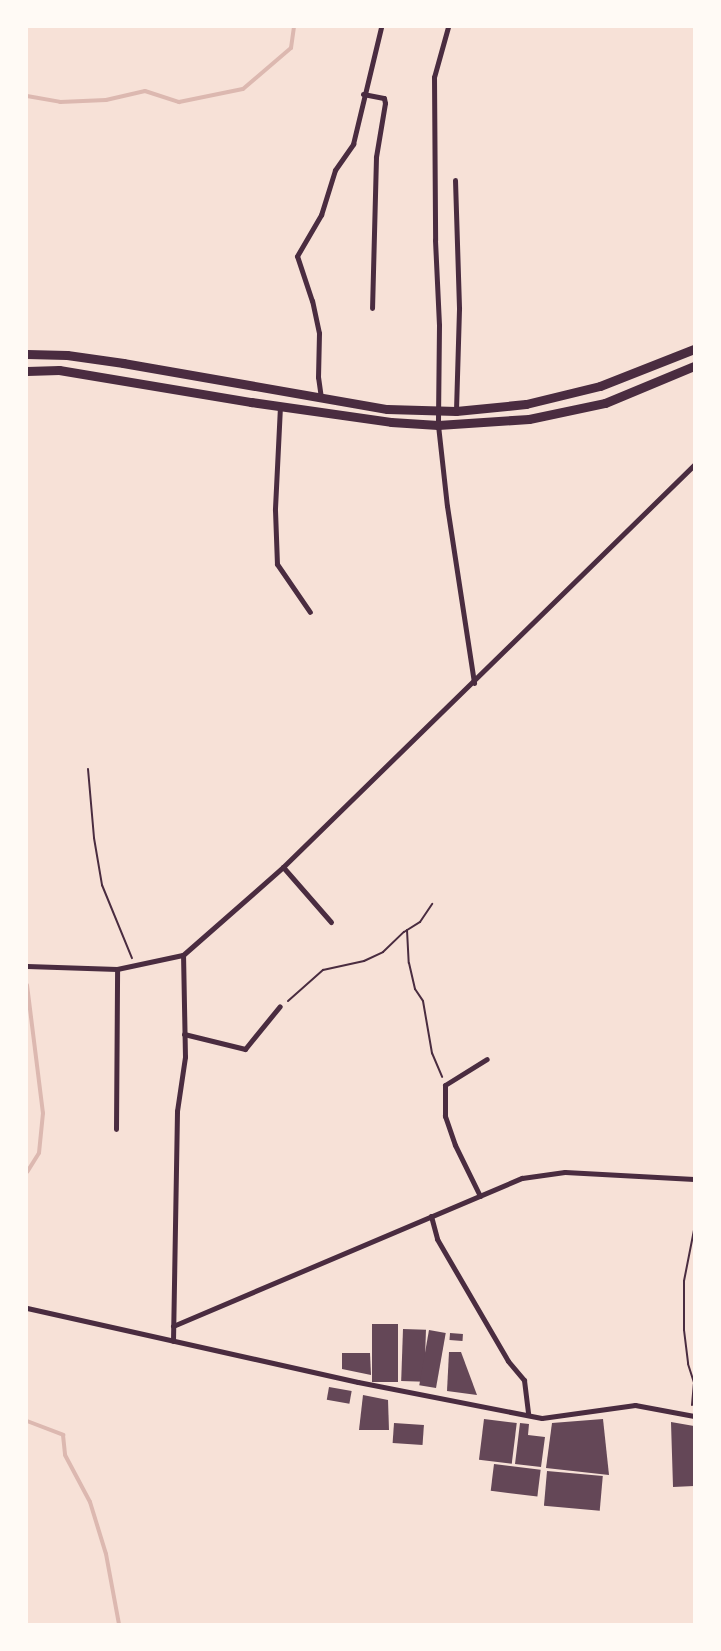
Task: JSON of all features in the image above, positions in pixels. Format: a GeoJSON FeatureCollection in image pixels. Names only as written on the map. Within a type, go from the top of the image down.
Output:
{"type":"FeatureCollection","features":[{"type":"Feature","properties":{"kind":"highway"},"geometry":{"type":"LineString","coordinates":[[27,354],[67,355],[123,363],[387,409],[456,411],[526,404],[600,386],[694,350]]}},
{"type":"Feature","properties":{"kind":"highway"},"geometry":{"type":"LineString","coordinates":[[27,371],[59,370],[280,406],[391,422],[438,425],[529,419],[605,403],[694,366]]}},
{"type":"Feature","properties":{"kind":"street"},"geometry":{"type":"LineString","coordinates":[[321,398],[318,377],[319,333],[312,301],[297,256],[321,215],[335,170],[353,144],[363,94],[381,27]]}},
{"type":"Feature","properties":{"kind":"street"},"geometry":{"type":"LineString","coordinates":[[448,27],[434,77],[435,240],[439,325],[437,411],[447,506],[474,683]]}},
{"type":"Feature","properties":{"kind":"street"},"geometry":{"type":"LineString","coordinates":[[363,94],[384,98],[385,103],[376,157],[372,308]]}},
{"type":"Feature","properties":{"kind":"street"},"geometry":{"type":"LineString","coordinates":[[455,180],[459,309],[456,411]]}},
{"type":"Feature","properties":{"kind":"street"},"geometry":{"type":"LineString","coordinates":[[280,406],[275,510],[277,564],[310,612]]}},
{"type":"Feature","properties":{"kind":"street"},"geometry":{"type":"LineString","coordinates":[[27,966],[117,969],[183,955],[283,867],[474,683],[694,465]]}},
{"type":"Feature","properties":{"kind":"street"},"geometry":{"type":"LineString","coordinates":[[283,867],[331,922]]}},
{"type":"Feature","properties":{"kind":"street"},"geometry":{"type":"LineString","coordinates":[[173,1341],[177,1112],[185,1057],[183,955]]}},
{"type":"Feature","properties":{"kind":"street"},"geometry":{"type":"LineString","coordinates":[[117,969],[117,1129]]}},
{"type":"Feature","properties":{"kind":"street"},"geometry":{"type":"LineString","coordinates":[[184,1034],[245,1049],[280,1006]]}},
{"type":"Feature","properties":{"kind":"street"},"geometry":{"type":"LineString","coordinates":[[480,1196],[455,1145],[445,1116],[445,1085],[487,1059]]}},
{"type":"Feature","properties":{"kind":"street"},"geometry":{"type":"LineString","coordinates":[[173,1326],[522,1178],[565,1172],[694,1179]]}},
{"type":"Feature","properties":{"kind":"street"},"geometry":{"type":"LineString","coordinates":[[431,1216],[437,1239],[508,1361],[524,1380],[528,1415]]}},
{"type":"Feature","properties":{"kind":"street"},"geometry":{"type":"LineString","coordinates":[[27,1308],[358,1383],[542,1418],[635,1405],[692,1415]]}},
{"type":"Feature","properties":{"kind":"path"},"geometry":{"type":"LineString","coordinates":[[88,769],[94,838],[102,885],[135,966]]}},
{"type":"Feature","properties":{"kind":"path"},"geometry":{"type":"LineString","coordinates":[[280,1006],[297,996],[323,970],[364,961],[383,952],[407,930],[420,922],[432,904]]}},
{"type":"Feature","properties":{"kind":"path"},"geometry":{"type":"LineString","coordinates":[[407,930],[409,963],[415,989],[423,1001],[432,1053],[445,1085]]}},
{"type":"Feature","properties":{"kind":"path"},"geometry":{"type":"LineString","coordinates":[[692,1415],[694,1383],[688,1364],[684,1320],[684,1281],[694,1230]]}},
{"type":"Feature","properties":{"kind":"building"},"geometry":{"type":"Polygon","coordinates":[[[372,1324],[398,1324],[398,1382],[372,1382],[372,1324]]]}},
{"type":"Feature","properties":{"kind":"building"},"geometry":{"type":"Polygon","coordinates":[[[403,1329],[426,1330],[424,1382],[401,1381],[403,1329]]]}},
{"type":"Feature","properties":{"kind":"building"},"geometry":{"type":"Polygon","coordinates":[[[429,1330],[446,1333],[436,1388],[419,1385],[429,1330]]]}},
{"type":"Feature","properties":{"kind":"building"},"geometry":{"type":"Polygon","coordinates":[[[450,1333],[463,1334],[462,1341],[450,1340],[450,1333]]]}},
{"type":"Feature","properties":{"kind":"building"},"geometry":{"type":"Polygon","coordinates":[[[449,1352],[461,1352],[477,1395],[447,1391],[449,1352]]]}},
{"type":"Feature","properties":{"kind":"building"},"geometry":{"type":"Polygon","coordinates":[[[342,1353],[370,1353],[371,1375],[342,1369],[342,1353]]]}},
{"type":"Feature","properties":{"kind":"building"},"geometry":{"type":"Polygon","coordinates":[[[329,1387],[352,1391],[349,1404],[327,1400],[329,1387]]]}},
{"type":"Feature","properties":{"kind":"building"},"geometry":{"type":"Polygon","coordinates":[[[363,1395],[388,1400],[389,1430],[359,1430],[363,1395]]]}},
{"type":"Feature","properties":{"kind":"building"},"geometry":{"type":"Polygon","coordinates":[[[484,1419],[517,1423],[512,1464],[479,1460],[484,1419]]]}},
{"type":"Feature","properties":{"kind":"building"},"geometry":{"type":"Polygon","coordinates":[[[603,1419],[609,1475],[546,1468],[552,1423],[603,1419]]]}},
{"type":"Feature","properties":{"kind":"building"},"geometry":{"type":"Polygon","coordinates":[[[671,1422],[694,1426],[694,1486],[673,1487],[671,1422]]]}},
{"type":"Feature","properties":{"kind":"building"},"geometry":{"type":"Polygon","coordinates":[[[394,1423],[424,1425],[423,1445],[393,1443],[394,1423]]]}},
{"type":"Feature","properties":{"kind":"building"},"geometry":{"type":"Polygon","coordinates":[[[520,1423],[529,1424],[528,1435],[545,1437],[541,1467],[515,1464],[520,1423]]]}},
{"type":"Feature","properties":{"kind":"building"},"geometry":{"type":"Polygon","coordinates":[[[494,1464],[541,1470],[537,1497],[491,1491],[494,1464]]]}},
{"type":"Feature","properties":{"kind":"building"},"geometry":{"type":"Polygon","coordinates":[[[547,1471],[603,1476],[600,1511],[544,1506],[547,1471]]]}},
{"type":"Feature","properties":{"kind":"waterway"},"geometry":{"type":"LineString","coordinates":[[27,96],[60,102],[106,100],[145,91],[179,102],[243,89],[291,48],[294,27]]}},
{"type":"Feature","properties":{"kind":"waterway"},"geometry":{"type":"LineString","coordinates":[[27,985],[43,1113],[39,1153],[27,1172]]}},
{"type":"Feature","properties":{"kind":"waterway"},"geometry":{"type":"LineString","coordinates":[[27,1421],[63,1435],[65,1455],[90,1502],[106,1554],[119,1624]]}}]}
